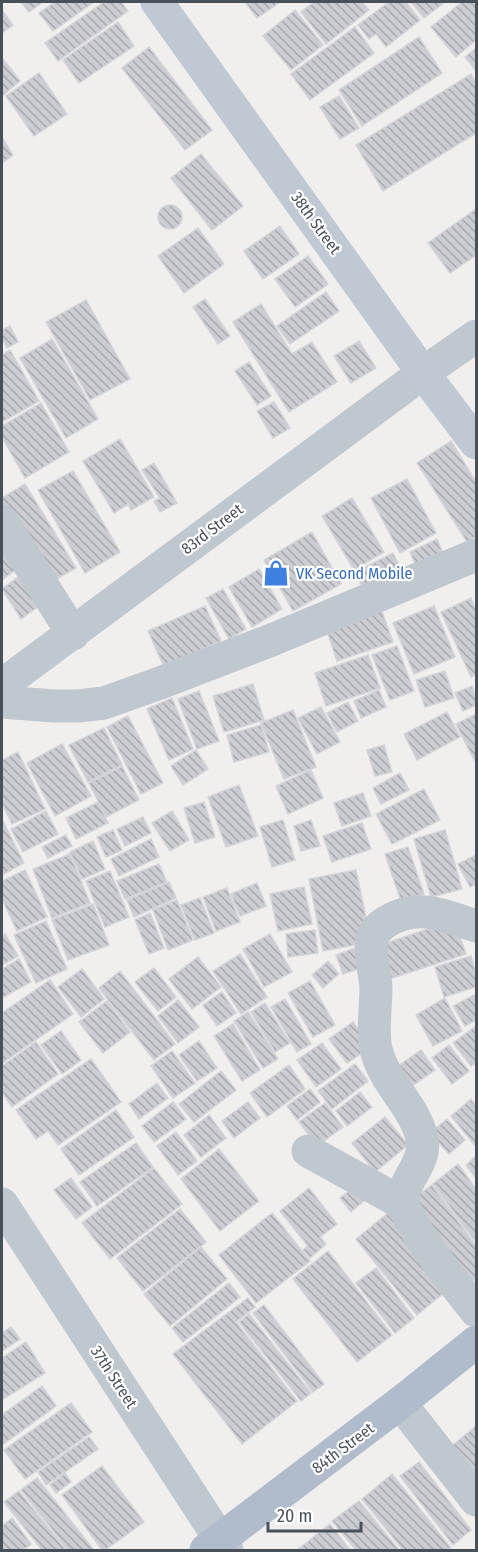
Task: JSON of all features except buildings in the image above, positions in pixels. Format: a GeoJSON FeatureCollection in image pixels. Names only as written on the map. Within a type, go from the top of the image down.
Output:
{"type":"FeatureCollection","features":[{"type":"Feature","properties":{"kind":"main road","name":"38th Street"},"geometry":{"type":"LineString","coordinates":[[157,2],[423,373],[477,443]]}},
{"type":"Feature","properties":{"kind":"main road","name":"84th Street"},"geometry":{"type":"LineString","coordinates":[[218,1547],[477,1342]]}},
{"type":"Feature","properties":{"kind":"street","name":"83rd Street"},"geometry":{"type":"LineString","coordinates":[[2,689],[423,373],[477,336]]}},
{"type":"Feature","properties":{"kind":"street"},"geometry":{"type":"LineString","coordinates":[[2,521],[73,634]]}},
{"type":"Feature","properties":{"kind":"street"},"geometry":{"type":"LineString","coordinates":[[2,689],[54,706],[104,703],[274,639],[477,555]]}},
{"type":"Feature","properties":{"kind":"street"},"geometry":{"type":"LineString","coordinates":[[477,926],[437,912],[412,911],[380,926],[373,935],[371,948],[376,987],[376,1054],[388,1078],[415,1120],[421,1133],[423,1146],[421,1160],[402,1196],[402,1203],[412,1224],[450,1279],[477,1311]]}},
{"type":"Feature","properties":{"kind":"street"},"geometry":{"type":"LineString","coordinates":[[308,1151],[402,1203]]}},
{"type":"Feature","properties":{"kind":"street","name":"37th Street"},"geometry":{"type":"LineString","coordinates":[[2,1204],[218,1547]]}},
{"type":"Feature","properties":{"kind":"street"},"geometry":{"type":"LineString","coordinates":[[400,1403],[477,1500]]}},
{"type":"Feature","properties":{"kind":"place","name":"VK Second Mobile"},"geometry":{"type":"Point","coordinates":[276,573]}}]}
